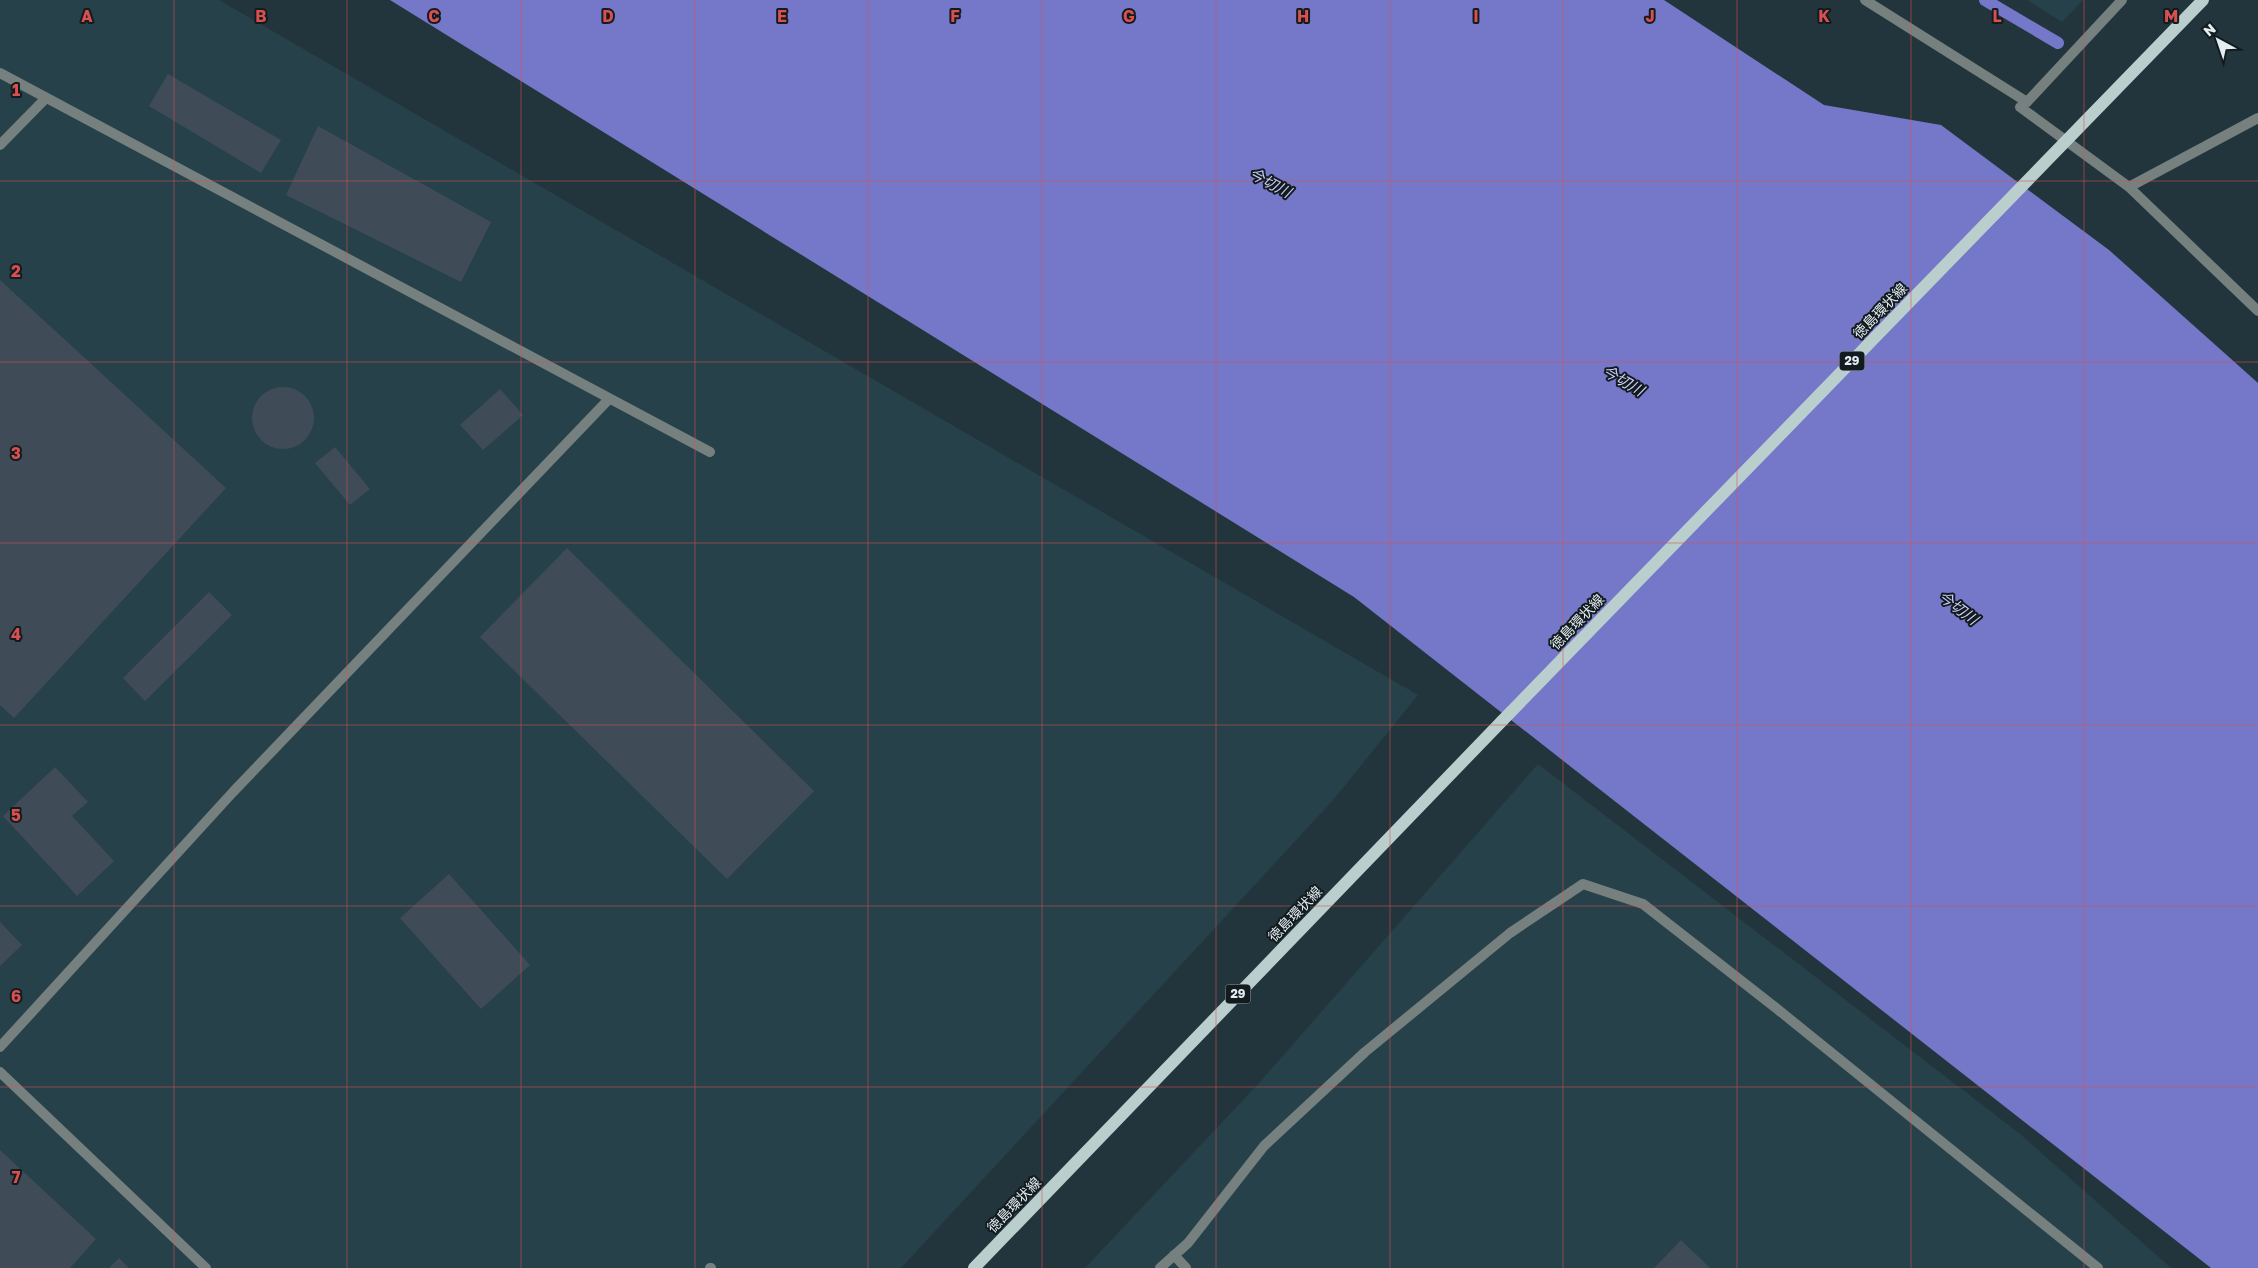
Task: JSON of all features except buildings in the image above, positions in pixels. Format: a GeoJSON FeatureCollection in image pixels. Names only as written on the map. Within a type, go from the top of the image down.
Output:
{"type":"FeatureCollection","features":[{"type":"Feature","properties":{"kind":"main road","name":"徳島環状線"},"geometry":{"type":"LineString","coordinates":[[974,1268],[1502,721],[2203,0]]}},
{"type":"Feature","properties":{"kind":"street"},"geometry":{"type":"LineString","coordinates":[[1865,0],[2027,102]]}},
{"type":"Feature","properties":{"kind":"street"},"geometry":{"type":"LineString","coordinates":[[2122,0],[2027,102],[2020,107],[2129,188],[2258,311]]}},
{"type":"Feature","properties":{"kind":"street"},"geometry":{"type":"LineString","coordinates":[[0,73],[710,452]]}},
{"type":"Feature","properties":{"kind":"street"},"geometry":{"type":"LineString","coordinates":[[0,145],[46,98]]}},
{"type":"Feature","properties":{"kind":"street"},"geometry":{"type":"LineString","coordinates":[[2129,188],[2258,118]]}},
{"type":"Feature","properties":{"kind":"street"},"geometry":{"type":"LineString","coordinates":[[0,1047],[233,792],[609,398]]}},
{"type":"Feature","properties":{"kind":"street"},"geometry":{"type":"LineString","coordinates":[[1160,1268],[1188,1243],[1264,1146],[1366,1052],[1510,933],[1583,884],[1643,904],[1784,1014],[2098,1268]]}},
{"type":"Feature","properties":{"kind":"street"},"geometry":{"type":"LineString","coordinates":[[0,1072],[206,1268]]}},
{"type":"Feature","properties":{"kind":"street"},"geometry":{"type":"LineString","coordinates":[[1174,1255],[1186,1268]]}},
{"type":"Feature","properties":{"kind":"shaded area"},"geometry":{"type":"Polygon","coordinates":[[[0,0],[219,0],[1418,695],[1334,799],[901,1268],[0,1268],[0,0]]]}},
{"type":"Feature","properties":{"kind":"shaded area"},"geometry":{"type":"Polygon","coordinates":[[[2027,0],[2083,0],[2062,22],[2027,0]]]}},
{"type":"Feature","properties":{"kind":"shaded area"},"geometry":{"type":"Polygon","coordinates":[[[1538,764],[2019,1133],[2171,1268],[1085,1268],[1260,1082],[1538,764]]]}},
{"type":"Feature","properties":{"kind":"water","name":"今切川"},"geometry":{"type":"Polygon","coordinates":[[[390,0],[1664,0],[1824,105],[1941,125],[2109,250],[2258,383],[2258,1268],[2211,1268],[1354,597],[390,0]]]}},
{"type":"Feature","properties":{"kind":"waterway"},"geometry":{"type":"LineString","coordinates":[[1985,0],[2058,43]]}}]}
